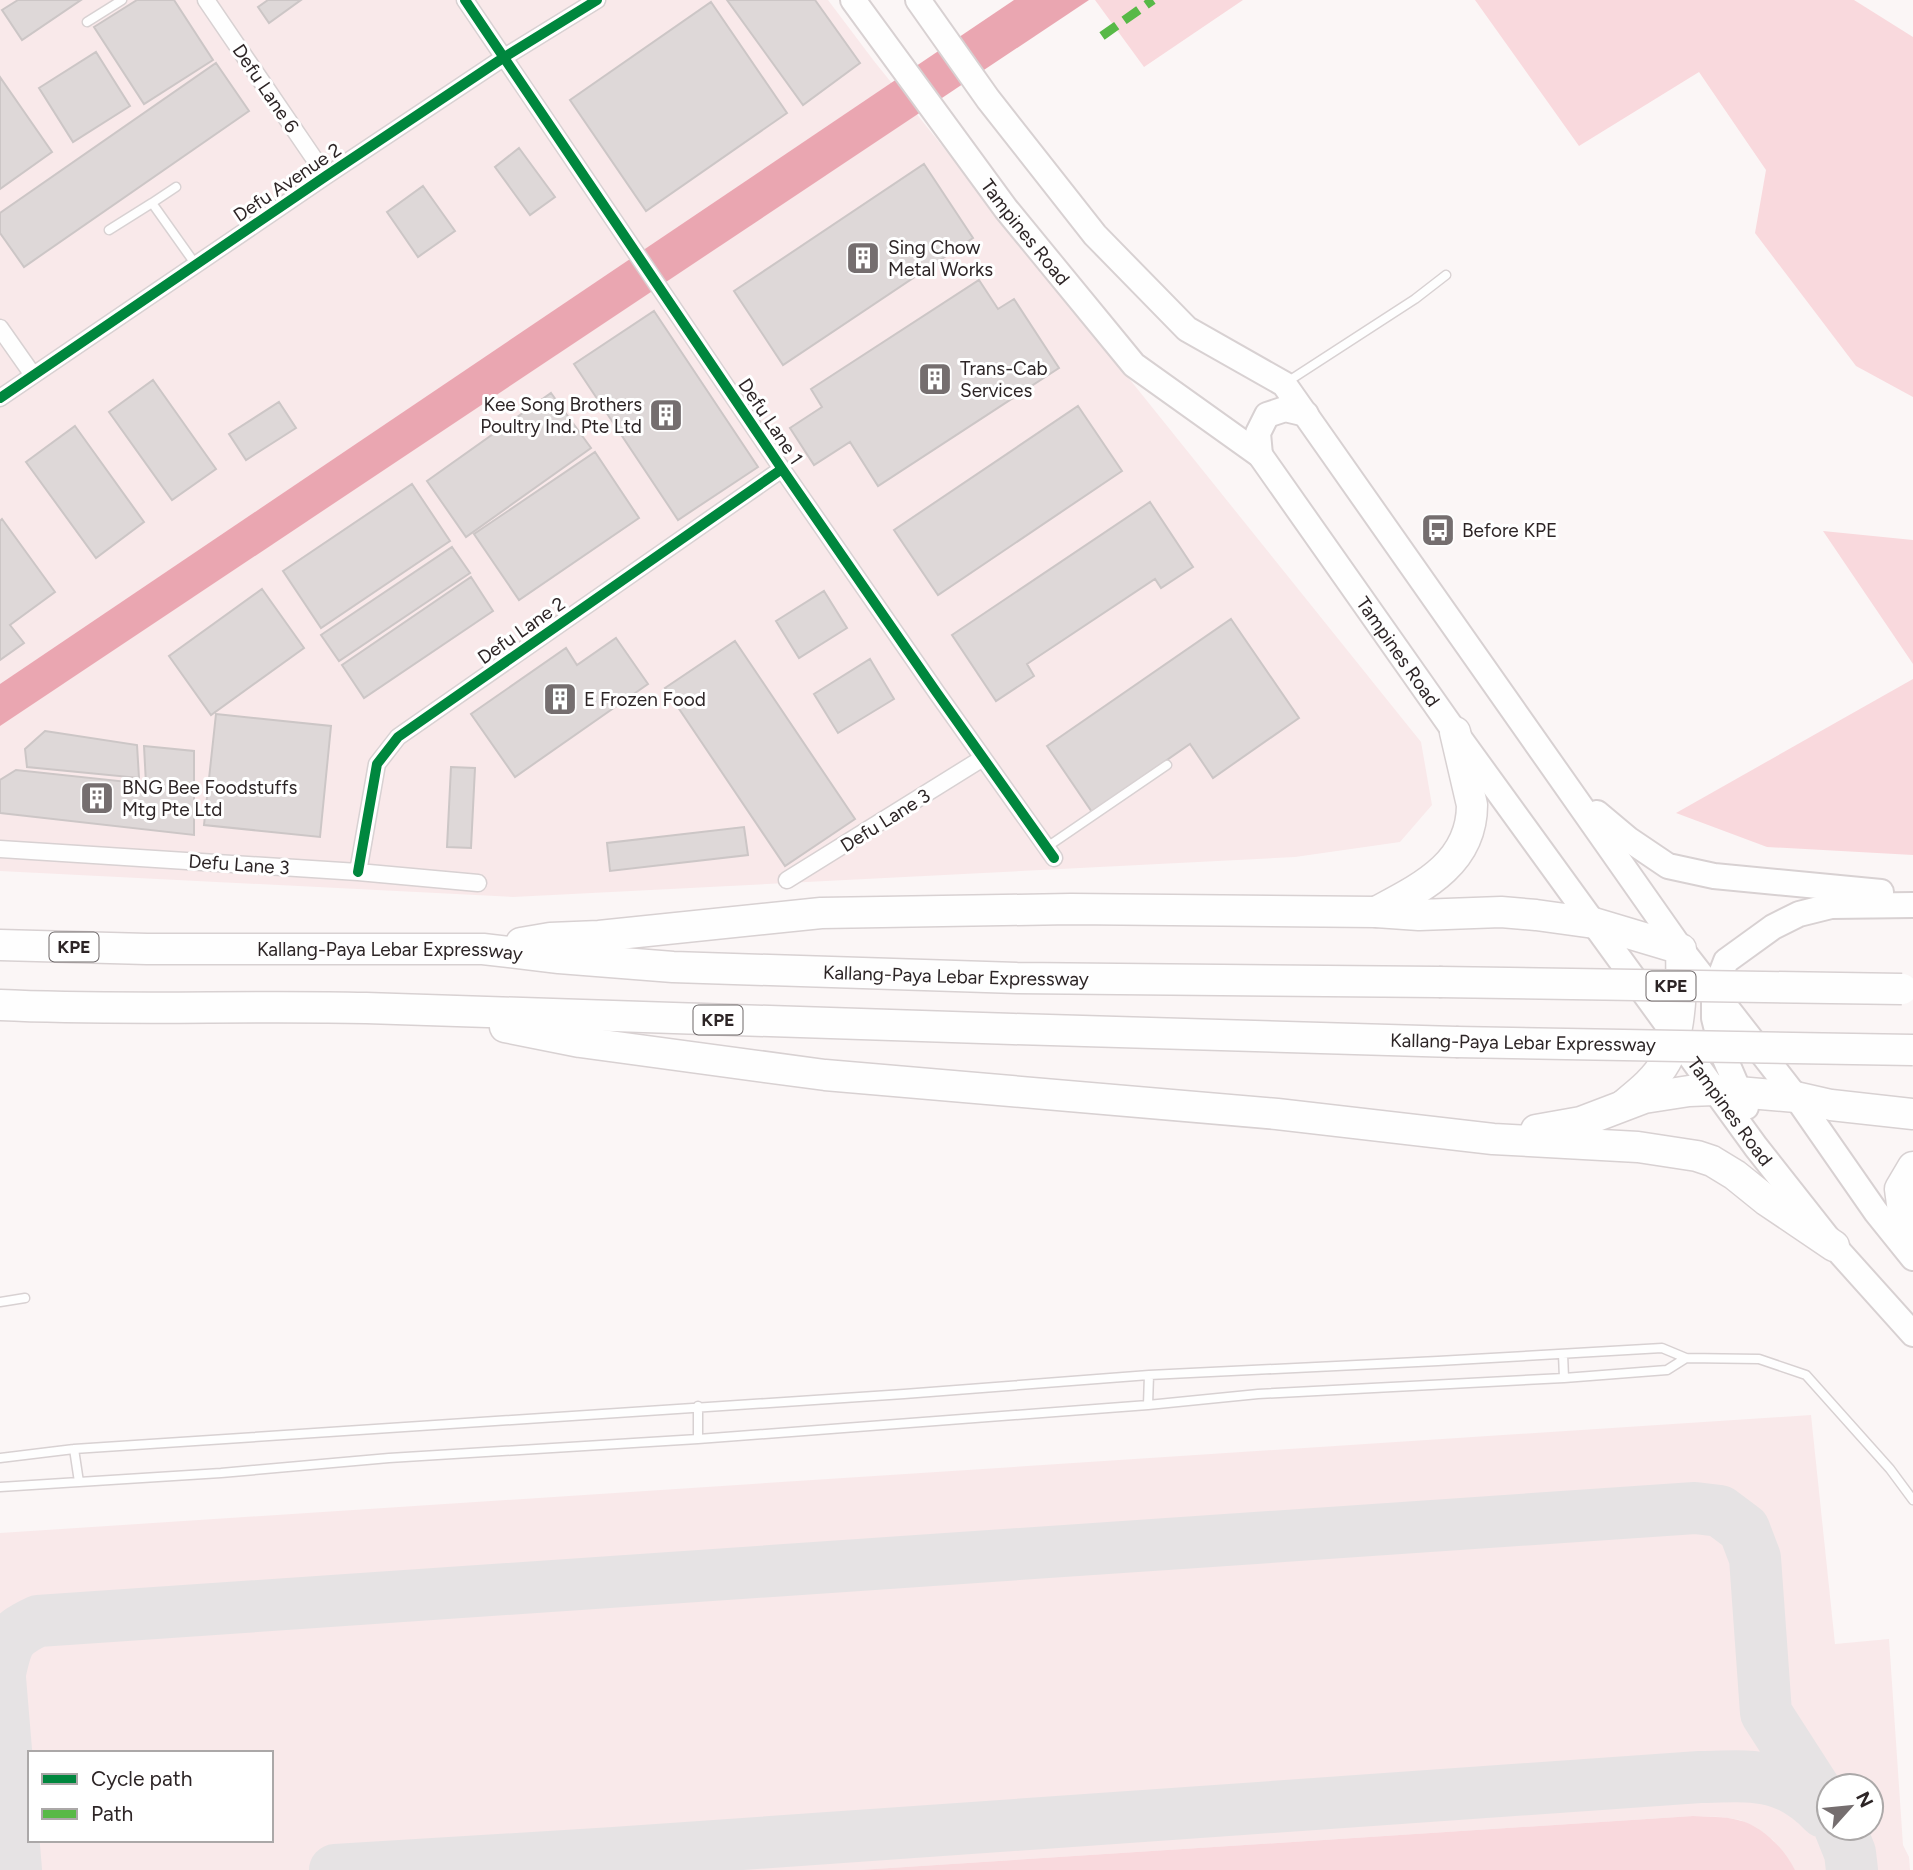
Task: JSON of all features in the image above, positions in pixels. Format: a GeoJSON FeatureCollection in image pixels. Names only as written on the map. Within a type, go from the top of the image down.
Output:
{"type":"FeatureCollection","features":[{"type":"Feature","properties":{"kind":"highway"},"geometry":{"type":"LineString","coordinates":[[1376,912],[1418,890],[1447,867],[1466,840],[1472,805],[1455,732]]}},
{"type":"Feature","properties":{"kind":"highway"},"geometry":{"type":"LineString","coordinates":[[482,949],[550,938],[599,936],[821,913],[1070,909],[1376,912],[1419,915],[1501,912],[1594,923],[1681,949],[1680,1003],[1670,1053],[1649,1084],[1625,1104]]}},
{"type":"Feature","properties":{"kind":"highway","name":"Kallang-Paya Lebar Expressway"},"geometry":{"type":"LineString","coordinates":[[0,945],[148,949],[482,949],[673,967],[1017,978],[1913,989]]}},
{"type":"Feature","properties":{"kind":"highway","name":"Kallang-Paya Lebar Expressway"},"geometry":{"type":"LineString","coordinates":[[0,1005],[54,1008],[298,1006],[1456,1042],[1913,1050]]}},
{"type":"Feature","properties":{"kind":"highway"},"geometry":{"type":"LineString","coordinates":[[423,1010],[580,1042],[825,1075],[1277,1114],[1493,1139],[1638,1147],[1698,1156],[1735,1175],[1766,1200],[1834,1246]]}},
{"type":"Feature","properties":{"kind":"highway"},"geometry":{"type":"LineString","coordinates":[[1493,1139],[1581,1122],[1644,1098],[1689,1091],[1796,1097],[1831,1105],[1913,1114]]}},
{"type":"Feature","properties":{"kind":"highway"},"geometry":{"type":"LineString","coordinates":[[1913,1167],[1900,1189],[1904,1219],[1913,1239]]}},
{"type":"Feature","properties":{"kind":"main road","name":"Tampines Road"},"geometry":{"type":"LineString","coordinates":[[853,0],[1006,209],[1133,365],[1260,455],[1455,732],[1675,1034],[1726,1091],[1775,1162],[1778,1177],[1834,1246],[1913,1334]]}},
{"type":"Feature","properties":{"kind":"main road"},"geometry":{"type":"LineString","coordinates":[[922,6],[988,99],[1095,235],[1186,329],[1284,384],[1681,949],[1796,1097],[1876,1212],[1913,1258]]}},
{"type":"Feature","properties":{"kind":"main road"},"geometry":{"type":"LineString","coordinates":[[1260,455],[1258,433],[1268,415],[1285,409],[1306,414]]}},
{"type":"Feature","properties":{"kind":"main road"},"geometry":{"type":"LineString","coordinates":[[1569,788],[1628,839],[1668,866],[1714,876],[1913,895]]}},
{"type":"Feature","properties":{"kind":"main road"},"geometry":{"type":"LineString","coordinates":[[1726,1091],[1723,1054],[1714,1018],[1714,992],[1726,961],[1773,927],[1799,914],[1831,906],[1913,905]]}},
{"type":"Feature","properties":{"kind":"street","name":"Defu Lane 6"},"geometry":{"type":"LineString","coordinates":[[206,0],[326,176]]}},
{"type":"Feature","properties":{"kind":"street","name":"Defu Lane 1"},"geometry":{"type":"LineString","coordinates":[[465,0],[782,469],[1051,852]]}},
{"type":"Feature","properties":{"kind":"street","name":"Defu Avenue 2"},"geometry":{"type":"LineString","coordinates":[[0,398],[503,58],[597,0]]}},
{"type":"Feature","properties":{"kind":"street"},"geometry":{"type":"LineString","coordinates":[[0,328],[33,375]]}},
{"type":"Feature","properties":{"kind":"street","name":"Defu Lane 2"},"geometry":{"type":"LineString","coordinates":[[358,872],[377,764],[398,737],[782,469]]}},
{"type":"Feature","properties":{"kind":"street","name":"Defu Lane 3"},"geometry":{"type":"LineString","coordinates":[[787,880],[983,758]]}},
{"type":"Feature","properties":{"kind":"street","name":"Defu Lane 3"},"geometry":{"type":"LineString","coordinates":[[0,849],[358,872],[478,883]]}},
{"type":"Feature","properties":{"kind":"lane"},"geometry":{"type":"LineString","coordinates":[[87,22],[122,0]]}},
{"type":"Feature","properties":{"kind":"lane"},"geometry":{"type":"LineString","coordinates":[[109,230],[176,187]]}},
{"type":"Feature","properties":{"kind":"lane"},"geometry":{"type":"LineString","coordinates":[[152,203],[196,265]]}},
{"type":"Feature","properties":{"kind":"lane"},"geometry":{"type":"LineString","coordinates":[[1284,384],[1415,299],[1446,275]]}},
{"type":"Feature","properties":{"kind":"lane"},"geometry":{"type":"LineString","coordinates":[[1051,852],[1167,765]]}},
{"type":"Feature","properties":{"kind":"lane"},"geometry":{"type":"LineString","coordinates":[[0,1302],[25,1298]]}},
{"type":"Feature","properties":{"kind":"lane"},"geometry":{"type":"LineString","coordinates":[[0,1458],[74,1449],[904,1394],[1149,1375],[1662,1348],[1686,1358],[1759,1359],[1806,1375],[1890,1469],[1913,1500]]}},
{"type":"Feature","properties":{"kind":"lane"},"geometry":{"type":"LineString","coordinates":[[1563,1354],[1564,1378]]}},
{"type":"Feature","properties":{"kind":"lane"},"geometry":{"type":"LineString","coordinates":[[0,1487],[221,1473],[389,1458],[698,1439],[1148,1405],[1258,1394],[1564,1378],[1667,1370],[1686,1358]]}},
{"type":"Feature","properties":{"kind":"lane"},"geometry":{"type":"LineString","coordinates":[[1148,1405],[1149,1375]]}},
{"type":"Feature","properties":{"kind":"lane"},"geometry":{"type":"LineString","coordinates":[[698,1406],[698,1439]]}},
{"type":"Feature","properties":{"kind":"lane"},"geometry":{"type":"LineString","coordinates":[[74,1449],[79,1482]]}},
{"type":"Feature","properties":{"kind":"shaded area"},"geometry":{"type":"Polygon","coordinates":[[[0,0],[828,0],[874,61],[1421,742],[1432,805],[1400,842],[1295,857],[513,897],[0,871],[0,0]]]}},
{"type":"Feature","properties":{"kind":"shaded area"},"geometry":{"type":"Polygon","coordinates":[[[1014,0],[1089,0],[0,726],[0,684],[1014,0]]]}},
{"type":"Feature","properties":{"kind":"shaded area"},"geometry":{"type":"Polygon","coordinates":[[[1095,0],[1243,0],[1144,67],[1095,0]]]}},
{"type":"Feature","properties":{"kind":"shaded area"},"geometry":{"type":"Polygon","coordinates":[[[1475,0],[1854,0],[1913,37],[1913,397],[1856,366],[1755,233],[1766,170],[1699,72],[1579,146],[1475,0]]]}},
{"type":"Feature","properties":{"kind":"shaded area"},"geometry":{"type":"Polygon","coordinates":[[[1823,531],[1913,540],[1913,664],[1823,531]]]}},
{"type":"Feature","properties":{"kind":"shaded area"},"geometry":{"type":"Polygon","coordinates":[[[1913,679],[1913,855],[1767,847],[1676,813],[1913,679]]]}},
{"type":"Feature","properties":{"kind":"shaded area"},"geometry":{"type":"Polygon","coordinates":[[[1811,1415],[1835,1644],[1889,1639],[1903,1845],[1909,1857],[1910,1870],[1795,1870],[1773,1840],[1757,1828],[1740,1820],[1693,1816],[859,1870],[0,1870],[0,1533],[1811,1415]]]}},
{"type":"Feature","properties":{"kind":"shaded area"},"geometry":{"type":"Polygon","coordinates":[[[1693,1816],[1721,1817],[1755,1827],[1778,1846],[1795,1870],[859,1870],[1693,1816]]]}},
{"type":"Feature","properties":{"kind":"building"},"geometry":{"type":"Polygon","coordinates":[[[18,0],[81,0],[22,40],[2,10],[18,0]]]}},
{"type":"Feature","properties":{"kind":"building"},"geometry":{"type":"Polygon","coordinates":[[[137,0],[174,0],[213,60],[144,104],[94,27],[137,0]]]}},
{"type":"Feature","properties":{"kind":"building"},"geometry":{"type":"Polygon","coordinates":[[[268,0],[301,0],[269,23],[258,7],[268,0]]]}},
{"type":"Feature","properties":{"kind":"building"},"geometry":{"type":"Polygon","coordinates":[[[727,0],[815,0],[860,63],[803,105],[727,0]]]}},
{"type":"Feature","properties":{"kind":"building"},"geometry":{"type":"Polygon","coordinates":[[[711,2],[787,113],[646,211],[570,100],[711,2]]]}},
{"type":"Feature","properties":{"kind":"building"},"geometry":{"type":"Polygon","coordinates":[[[96,52],[130,106],[73,142],[39,88],[96,52]]]}},
{"type":"Feature","properties":{"kind":"building"},"geometry":{"type":"Polygon","coordinates":[[[216,63],[249,111],[24,267],[0,233],[0,213],[216,63]]]}},
{"type":"Feature","properties":{"kind":"building"},"geometry":{"type":"Polygon","coordinates":[[[0,77],[52,152],[0,189],[0,77]]]}},
{"type":"Feature","properties":{"kind":"building"},"geometry":{"type":"Polygon","coordinates":[[[519,148],[555,197],[530,215],[495,167],[519,148]]]}},
{"type":"Feature","properties":{"kind":"building","name":"Sing Chow Metal Works"},"geometry":{"type":"Polygon","coordinates":[[[924,164],[973,238],[783,365],[734,291],[924,164]]]}},
{"type":"Feature","properties":{"kind":"building"},"geometry":{"type":"Polygon","coordinates":[[[423,186],[455,231],[418,257],[387,212],[423,186]]]}},
{"type":"Feature","properties":{"kind":"building","name":"Trans-Cab Services"},"geometry":{"type":"Polygon","coordinates":[[[979,280],[998,309],[1014,299],[1059,368],[878,486],[850,442],[814,465],[790,428],[822,407],[811,389],[979,280]]]}},
{"type":"Feature","properties":{"kind":"building","name":"Kee Song Brothers Poultry Ind. Pte Ltd"},"geometry":{"type":"Polygon","coordinates":[[[654,311],[758,467],[678,520],[574,364],[654,311]]]}},
{"type":"Feature","properties":{"kind":"building"},"geometry":{"type":"Polygon","coordinates":[[[153,380],[216,469],[172,500],[109,412],[153,380]]]}},
{"type":"Feature","properties":{"kind":"building"},"geometry":{"type":"Polygon","coordinates":[[[551,393],[591,448],[466,537],[427,481],[551,393]]]}},
{"type":"Feature","properties":{"kind":"building"},"geometry":{"type":"Polygon","coordinates":[[[279,402],[296,428],[246,460],[229,434],[279,402]]]}},
{"type":"Feature","properties":{"kind":"building"},"geometry":{"type":"Polygon","coordinates":[[[1078,406],[1122,471],[938,595],[894,530],[1078,406]]]}},
{"type":"Feature","properties":{"kind":"building"},"geometry":{"type":"Polygon","coordinates":[[[75,426],[144,522],[96,558],[26,462],[75,426]]]}},
{"type":"Feature","properties":{"kind":"building"},"geometry":{"type":"Polygon","coordinates":[[[595,452],[639,518],[519,600],[474,534],[595,452]]]}},
{"type":"Feature","properties":{"kind":"building"},"geometry":{"type":"Polygon","coordinates":[[[412,484],[450,541],[321,628],[283,571],[412,484]]]}},
{"type":"Feature","properties":{"kind":"building"},"geometry":{"type":"Polygon","coordinates":[[[1150,502],[1193,567],[1161,588],[1155,579],[1027,664],[1034,676],[996,701],[952,635],[1150,502]]]}},
{"type":"Feature","properties":{"kind":"building"},"geometry":{"type":"Polygon","coordinates":[[[2,519],[55,592],[10,625],[24,643],[0,660],[0,521],[2,519]]]}},
{"type":"Feature","properties":{"kind":"building"},"geometry":{"type":"Polygon","coordinates":[[[452,547],[470,573],[339,661],[321,635],[452,547]]]}},
{"type":"Feature","properties":{"kind":"building"},"geometry":{"type":"Polygon","coordinates":[[[471,577],[493,611],[364,698],[342,665],[471,577]]]}},
{"type":"Feature","properties":{"kind":"building"},"geometry":{"type":"Polygon","coordinates":[[[262,589],[304,648],[211,715],[169,656],[262,589]]]}},
{"type":"Feature","properties":{"kind":"building"},"geometry":{"type":"Polygon","coordinates":[[[824,591],[847,628],[799,658],[776,621],[824,591]]]}},
{"type":"Feature","properties":{"kind":"building"},"geometry":{"type":"Polygon","coordinates":[[[1231,619],[1299,718],[1213,778],[1190,744],[1092,812],[1047,746],[1231,619]]]}},
{"type":"Feature","properties":{"kind":"building","name":"E Frozen Food"},"geometry":{"type":"Polygon","coordinates":[[[616,638],[648,684],[515,777],[471,714],[566,648],[577,665],[616,638]]]}},
{"type":"Feature","properties":{"kind":"building"},"geometry":{"type":"Polygon","coordinates":[[[735,641],[855,819],[785,866],[665,688],[735,641]]]}},
{"type":"Feature","properties":{"kind":"building"},"geometry":{"type":"Polygon","coordinates":[[[870,659],[894,699],[838,733],[814,694],[870,659]]]}},
{"type":"Feature","properties":{"kind":"building"},"geometry":{"type":"Polygon","coordinates":[[[216,714],[331,726],[320,837],[204,825],[216,714]]]}},
{"type":"Feature","properties":{"kind":"building"},"geometry":{"type":"Polygon","coordinates":[[[45,731],[137,745],[139,778],[27,767],[25,749],[45,731]]]}},
{"type":"Feature","properties":{"kind":"building","name":"BNG Bee Foodstuffs Mtg Pte Ltd"},"geometry":{"type":"Polygon","coordinates":[[[144,746],[194,751],[194,835],[0,813],[0,780],[16,770],[146,784],[144,746]]]}},
{"type":"Feature","properties":{"kind":"building"},"geometry":{"type":"Polygon","coordinates":[[[451,767],[475,768],[471,848],[447,847],[451,767]]]}},
{"type":"Feature","properties":{"kind":"building"},"geometry":{"type":"Polygon","coordinates":[[[744,827],[748,855],[610,871],[607,843],[744,827]]]}},
{"type":"Feature","properties":{"kind":"taxiway"},"geometry":{"type":"LineString","coordinates":[[0,1673],[10,1641],[20,1631],[38,1621],[1695,1508],[1720,1511],[1744,1529],[1755,1558],[1766,1713],[1815,1789]]}},
{"type":"Feature","properties":{"kind":"taxiway"},"geometry":{"type":"LineString","coordinates":[[0,1678],[16,1870]]}},
{"type":"Feature","properties":{"kind":"taxiway"},"geometry":{"type":"LineString","coordinates":[[335,1870],[1700,1777],[1767,1779],[1795,1789],[1815,1804]]}},
{"type":"Feature","properties":{"kind":"taxiway"},"geometry":{"type":"LineString","coordinates":[[1846,1842],[1852,1870]]}},
{"type":"Feature","properties":{"kind":"marked path"},"geometry":{"type":"LineString","coordinates":[[1102,36],[1153,0]]}},
{"type":"Feature","properties":{"kind":"cycle path"},"geometry":{"type":"LineString","coordinates":[[465,0],[782,469],[1054,858]]}},
{"type":"Feature","properties":{"kind":"cycle path"},"geometry":{"type":"LineString","coordinates":[[0,398],[326,176],[503,58],[597,0]]}},
{"type":"Feature","properties":{"kind":"cycle path"},"geometry":{"type":"LineString","coordinates":[[358,872],[377,764],[398,737],[782,469]]}},
{"type":"Feature","properties":{"kind":"place","name":"Sing Chow Metal Works"},"geometry":{"type":"Point","coordinates":[863,258]}},
{"type":"Feature","properties":{"kind":"place","name":"Trans-Cab Services"},"geometry":{"type":"Point","coordinates":[935,379]}},
{"type":"Feature","properties":{"kind":"place","name":"Kee Song Brothers Poultry Ind. Pte Ltd"},"geometry":{"type":"Point","coordinates":[666,415]}},
{"type":"Feature","properties":{"kind":"place","name":"Before KPE"},"geometry":{"type":"Point","coordinates":[1438,530]}},
{"type":"Feature","properties":{"kind":"place","name":"E Frozen Food"},"geometry":{"type":"Point","coordinates":[560,699]}},
{"type":"Feature","properties":{"kind":"place","name":"BNG Bee Foodstuffs Mtg Pte Ltd"},"geometry":{"type":"Point","coordinates":[97,798]}}]}
